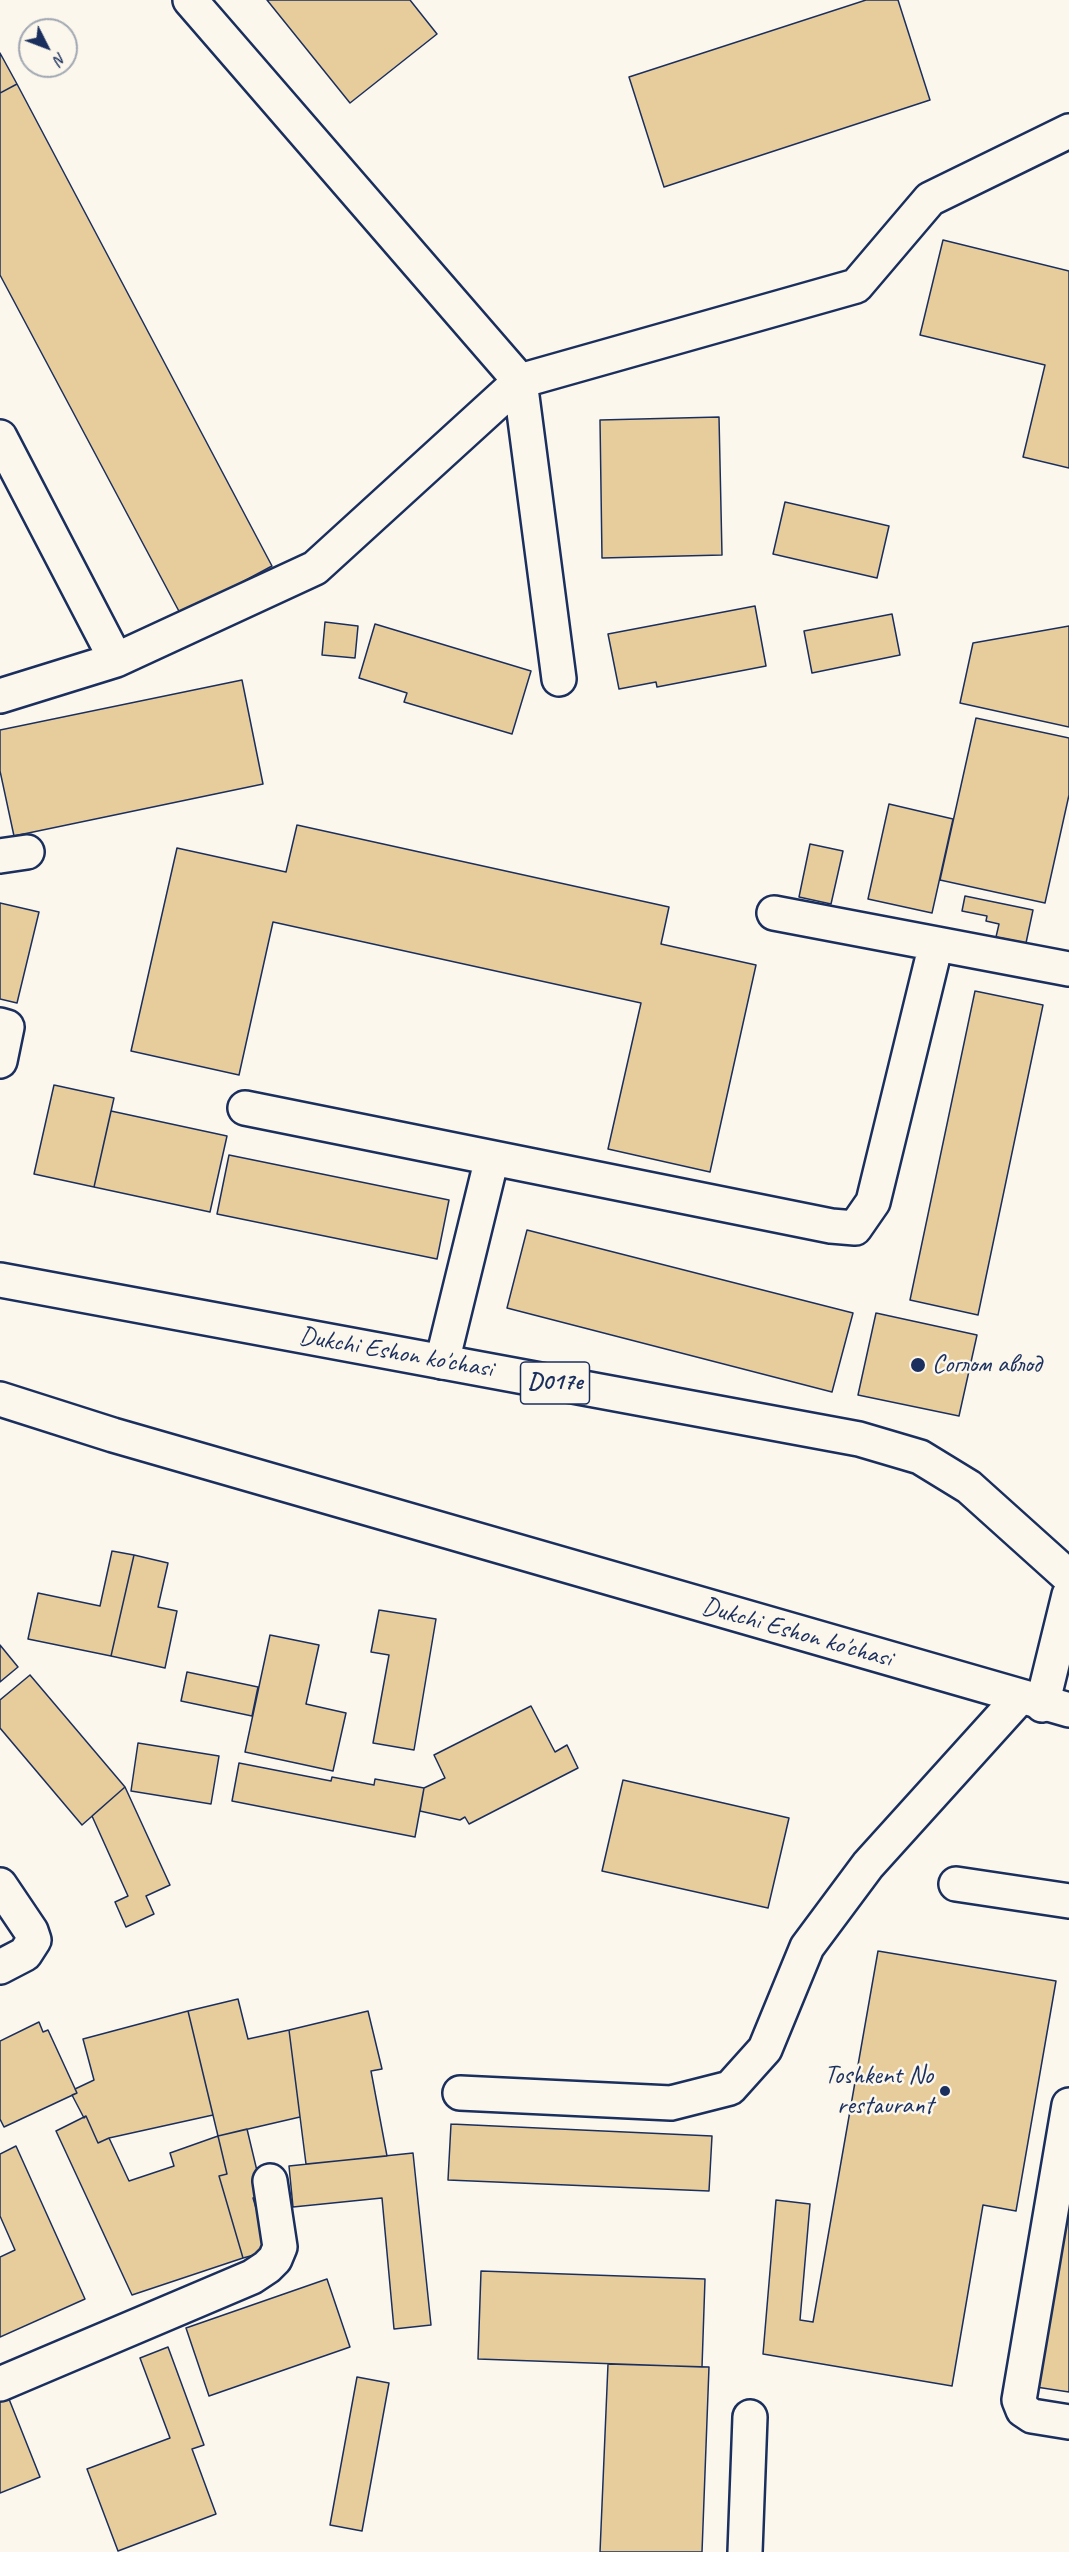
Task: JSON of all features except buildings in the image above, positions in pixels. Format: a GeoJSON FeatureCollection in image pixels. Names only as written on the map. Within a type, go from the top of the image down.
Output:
{"type":"FeatureCollection","features":[{"type":"Feature","properties":{"kind":"main road"},"geometry":{"type":"LineString","coordinates":[[190,0],[519,381],[560,679]]}},
{"type":"Feature","properties":{"kind":"main road"},"geometry":{"type":"LineString","coordinates":[[0,696],[116,660],[315,568],[519,381],[856,286],[930,199],[1069,131]]}},
{"type":"Feature","properties":{"kind":"main road"},"geometry":{"type":"LineString","coordinates":[[0,437],[116,660]]}},
{"type":"Feature","properties":{"kind":"main road"},"geometry":{"type":"LineString","coordinates":[[774,913],[1069,969]]}},
{"type":"Feature","properties":{"kind":"main road"},"geometry":{"type":"LineString","coordinates":[[245,1108],[831,1226],[855,1228],[873,1202],[936,944]]}},
{"type":"Feature","properties":{"kind":"main road"},"geometry":{"type":"LineString","coordinates":[[0,1025],[7,1027],[0,1061]]}},
{"type":"Feature","properties":{"kind":"main road"},"geometry":{"type":"LineString","coordinates":[[442,1362],[492,1158]]}},
{"type":"Feature","properties":{"kind":"main road","name":"Dukchi Eshon ko'chasi"},"geometry":{"type":"LineString","coordinates":[[0,1280],[859,1439],[920,1457],[969,1487],[1069,1577]]}},
{"type":"Feature","properties":{"kind":"main road","name":"Dukchi Eshon ko'chasi"},"geometry":{"type":"LineString","coordinates":[[0,1399],[113,1435],[1043,1704]]}},
{"type":"Feature","properties":{"kind":"main road"},"geometry":{"type":"LineString","coordinates":[[460,2093],[671,2103],[730,2088],[765,2049],[807,1947],[868,1864],[1043,1704],[1069,1595]]}},
{"type":"Feature","properties":{"kind":"main road"},"geometry":{"type":"LineString","coordinates":[[956,1884],[1069,1901]]}},
{"type":"Feature","properties":{"kind":"main road"},"geometry":{"type":"LineString","coordinates":[[0,1885],[32,1931],[34,1940],[25,1954],[0,1967]]}},
{"type":"Feature","properties":{"kind":"main road"},"geometry":{"type":"LineString","coordinates":[[1069,2105],[1019,2400],[1023,2410],[1032,2416],[1069,2422]]}},
{"type":"Feature","properties":{"kind":"main road"},"geometry":{"type":"LineString","coordinates":[[0,2384],[252,2277],[267,2267],[275,2259],[280,2247],[270,2181]]}},
{"type":"Feature","properties":{"kind":"main road"},"geometry":{"type":"LineString","coordinates":[[745,2552],[750,2417]]}},
{"type":"Feature","properties":{"kind":"place","name":"Соглом авлод"},"geometry":{"type":"Point","coordinates":[918,1365]}},
{"type":"Feature","properties":{"kind":"place","name":"Toshkent No restaurant"},"geometry":{"type":"Point","coordinates":[945,2091]}}]}
